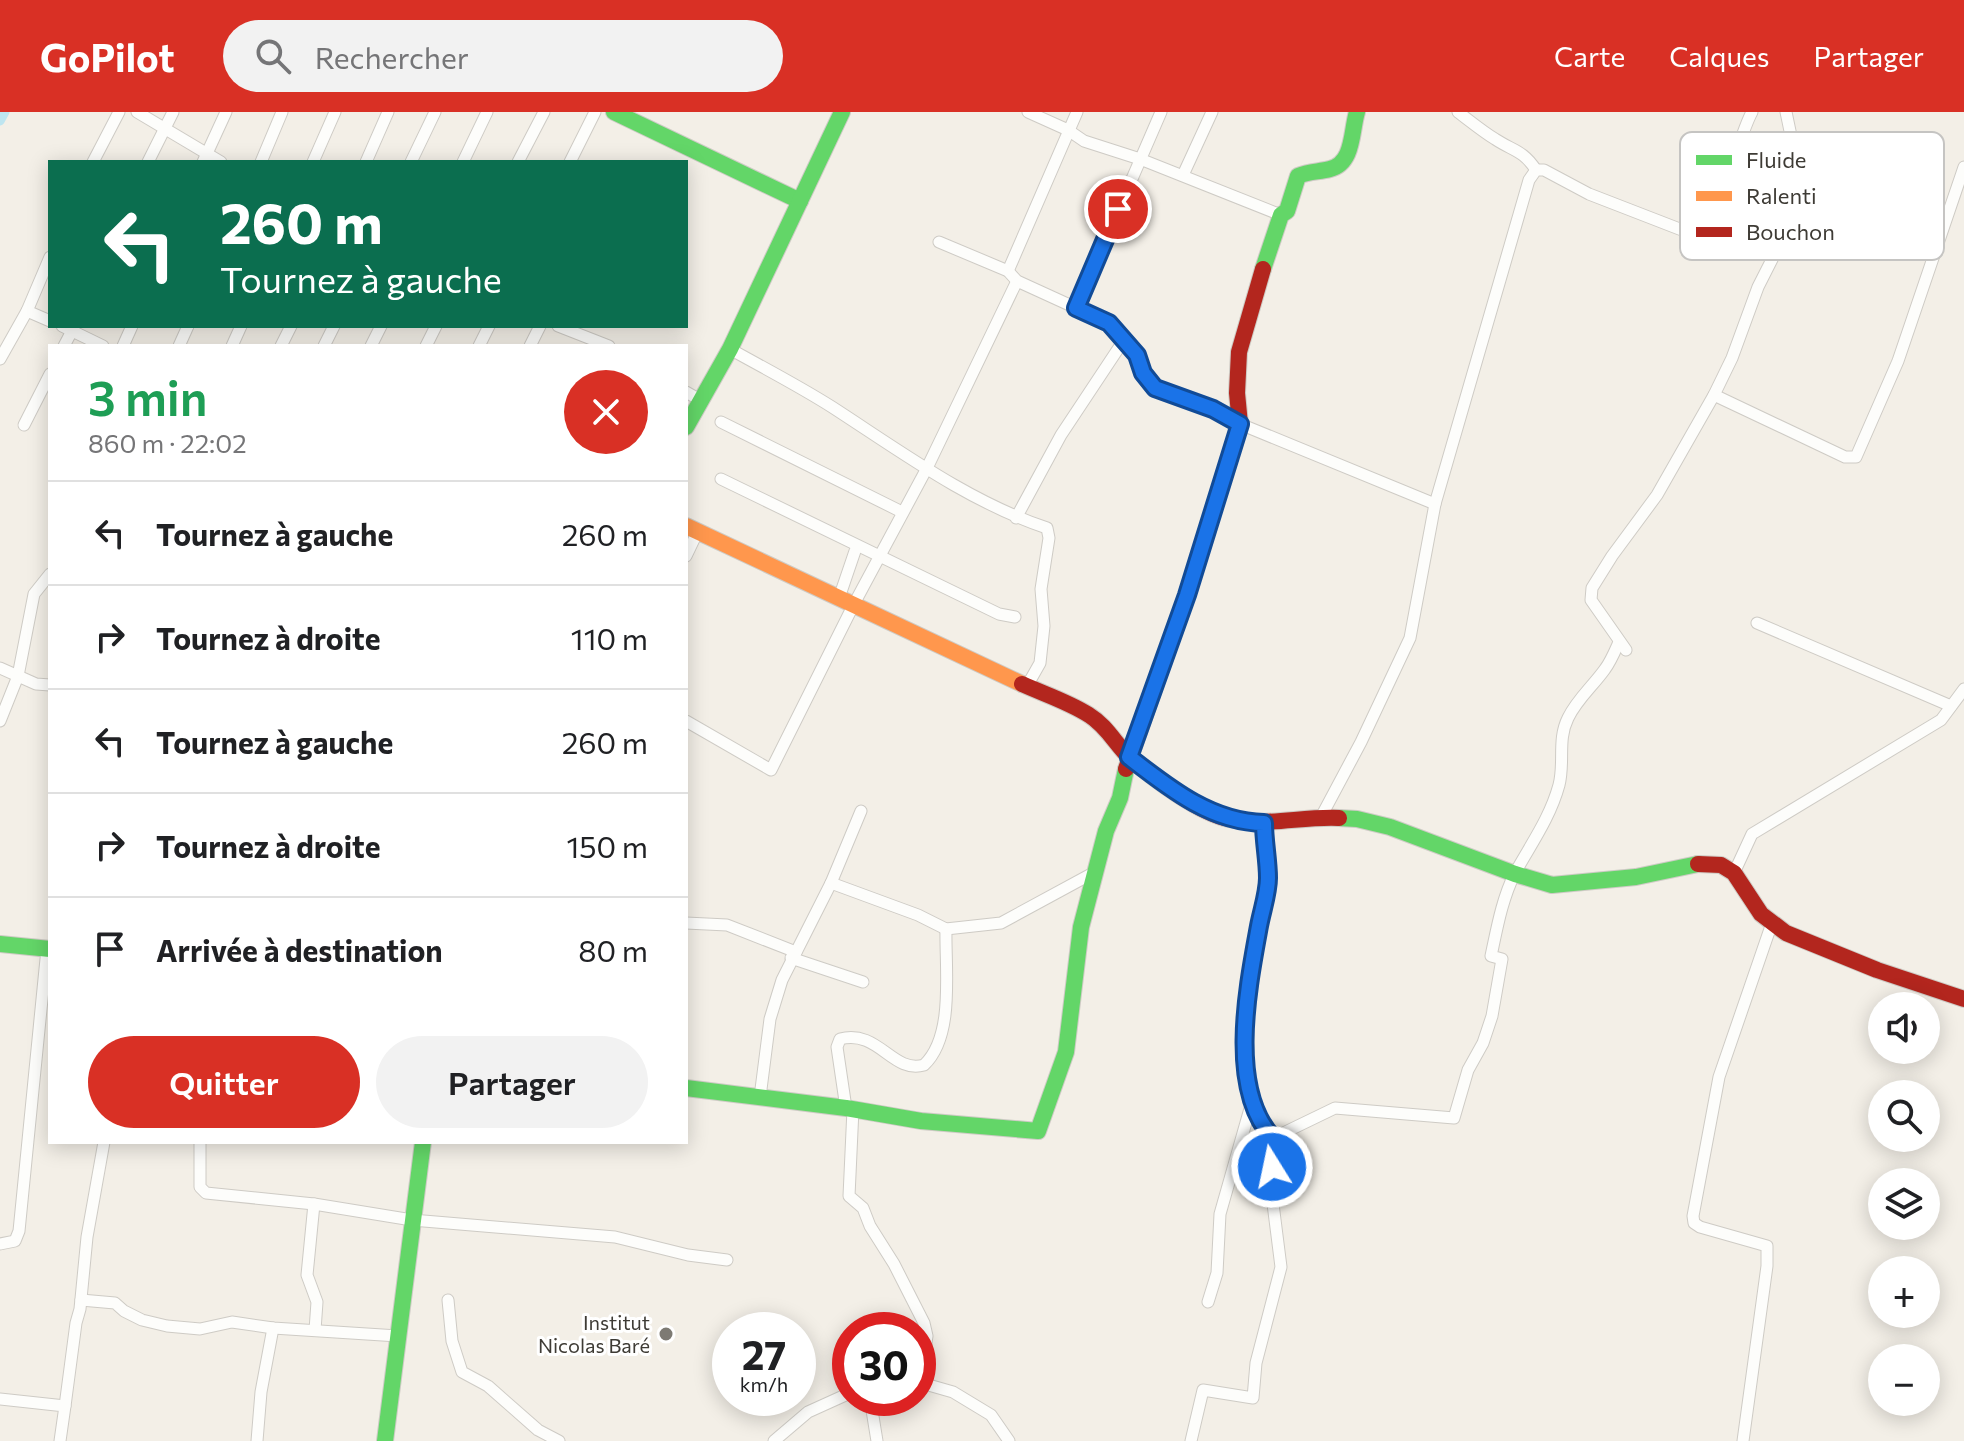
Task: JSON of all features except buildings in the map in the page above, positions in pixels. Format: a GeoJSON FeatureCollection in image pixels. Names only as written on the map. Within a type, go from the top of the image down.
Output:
{"type":"FeatureCollection","features":[{"type":"Feature","properties":{"kind":"street"},"geometry":{"type":"LineString","coordinates":[[94,160],[119,112]]}},
{"type":"Feature","properties":{"kind":"street"},"geometry":{"type":"LineString","coordinates":[[137,112],[205,158],[226,112]]}},
{"type":"Feature","properties":{"kind":"street"},"geometry":{"type":"LineString","coordinates":[[149,160],[173,112]]}},
{"type":"Feature","properties":{"kind":"street"},"geometry":{"type":"LineString","coordinates":[[262,160],[282,112]]}},
{"type":"Feature","properties":{"kind":"street"},"geometry":{"type":"LineString","coordinates":[[314,160],[335,112]]}},
{"type":"Feature","properties":{"kind":"street"},"geometry":{"type":"LineString","coordinates":[[367,160],[388,112]]}},
{"type":"Feature","properties":{"kind":"street"},"geometry":{"type":"LineString","coordinates":[[412,160],[435,112]]}},
{"type":"Feature","properties":{"kind":"street"},"geometry":{"type":"LineString","coordinates":[[464,160],[487,112]]}},
{"type":"Feature","properties":{"kind":"street"},"geometry":{"type":"LineString","coordinates":[[519,160],[544,112]]}},
{"type":"Feature","properties":{"kind":"street"},"geometry":{"type":"LineString","coordinates":[[571,160],[595,112]]}},
{"type":"Feature","properties":{"kind":"street"},"geometry":{"type":"LineString","coordinates":[[614,112],[800,201]]}},
{"type":"Feature","properties":{"kind":"street"},"geometry":{"type":"LineString","coordinates":[[688,418],[693,396],[730,349],[842,112]]}},
{"type":"Feature","properties":{"kind":"street"},"geometry":{"type":"LineString","coordinates":[[1028,112],[1068,130],[1084,141],[1183,175],[1281,215]]}},
{"type":"Feature","properties":{"kind":"street"},"geometry":{"type":"LineString","coordinates":[[1008,271],[1077,112]]}},
{"type":"Feature","properties":{"kind":"street"},"geometry":{"type":"LineString","coordinates":[[1076,308],[1161,112]]}},
{"type":"Feature","properties":{"kind":"street"},"geometry":{"type":"LineString","coordinates":[[1183,175],[1212,112]]}},
{"type":"Feature","properties":{"kind":"street"},"geometry":{"type":"LineString","coordinates":[[688,1088],[850,1108],[921,1121],[1038,1131],[1066,1052],[1081,927],[1106,831],[1120,798],[1129,757],[1187,595],[1240,424],[1237,393],[1239,352],[1254,296],[1281,215],[1287,211],[1298,176],[1307,170],[1337,167],[1346,157],[1357,112]]}},
{"type":"Feature","properties":{"kind":"street"},"geometry":{"type":"LineString","coordinates":[[1458,112],[1491,137],[1515,148],[1536,170]]}},
{"type":"Feature","properties":{"kind":"street"},"geometry":{"type":"LineString","coordinates":[[1744,132],[1752,112]]}},
{"type":"Feature","properties":{"kind":"street"},"geometry":{"type":"LineString","coordinates":[[1786,112],[1790,132]]}},
{"type":"Feature","properties":{"kind":"street"},"geometry":{"type":"LineString","coordinates":[[1944,226],[1964,167]]}},
{"type":"Feature","properties":{"kind":"street"},"geometry":{"type":"LineString","coordinates":[[1536,170],[1544,170],[1589,194],[1680,229]]}},
{"type":"Feature","properties":{"kind":"street"},"geometry":{"type":"LineString","coordinates":[[1321,817],[1361,742],[1410,638],[1435,504],[1529,180],[1536,170]]}},
{"type":"Feature","properties":{"kind":"street"},"geometry":{"type":"LineString","coordinates":[[939,242],[1008,271],[1017,281],[1109,323],[1137,355],[1143,373],[1155,388],[1213,409],[1240,424],[1435,504]]}},
{"type":"Feature","properties":{"kind":"street"},"geometry":{"type":"LineString","coordinates":[[1273,1138],[1335,1108],[1454,1118],[1468,1070],[1492,1016],[1502,959],[1491,956],[1504,899],[1547,820],[1559,786],[1564,764],[1561,739],[1567,720],[1581,697],[1622,646],[1591,600],[1592,588],[1657,495],[1714,395],[1772,260]]}},
{"type":"Feature","properties":{"kind":"street"},"geometry":{"type":"LineString","coordinates":[[1714,395],[1845,457],[1856,457],[1898,361],[1932,260]]}},
{"type":"Feature","properties":{"kind":"street"},"geometry":{"type":"LineString","coordinates":[[0,359],[27,311],[48,262]]}},
{"type":"Feature","properties":{"kind":"street"},"geometry":{"type":"LineString","coordinates":[[688,722],[771,770],[846,601],[879,555],[927,468],[1017,281]]}},
{"type":"Feature","properties":{"kind":"street"},"geometry":{"type":"LineString","coordinates":[[27,311],[48,320]]}},
{"type":"Feature","properties":{"kind":"street"},"geometry":{"type":"LineString","coordinates":[[72,328],[100,344]]}},
{"type":"Feature","properties":{"kind":"street"},"geometry":{"type":"LineString","coordinates":[[563,328],[604,344]]}},
{"type":"Feature","properties":{"kind":"street"},"geometry":{"type":"LineString","coordinates":[[1016,518],[1061,435],[1124,340]]}},
{"type":"Feature","properties":{"kind":"street"},"geometry":{"type":"LineString","coordinates":[[730,349],[829,405],[927,468],[1016,518],[1047,528],[1049,538],[1041,589],[1044,626],[1040,663],[1027,686]]}},
{"type":"Feature","properties":{"kind":"street"},"geometry":{"type":"LineString","coordinates":[[24,425],[48,378]]}},
{"type":"Feature","properties":{"kind":"street"},"geometry":{"type":"LineString","coordinates":[[721,422],[902,512]]}},
{"type":"Feature","properties":{"kind":"street"},"geometry":{"type":"LineString","coordinates":[[721,479],[999,614],[1015,617]]}},
{"type":"Feature","properties":{"kind":"street"},"geometry":{"type":"LineString","coordinates":[[692,528],[1089,715],[1112,735],[1129,757],[1208,812],[1229,819],[1264,823],[1321,817],[1357,819],[1390,827],[1515,874],[1562,885],[1636,877],[1693,864],[1721,865],[1734,873],[1761,914],[1786,933],[1964,999]]}},
{"type":"Feature","properties":{"kind":"street"},"geometry":{"type":"LineString","coordinates":[[846,601],[855,551]]}},
{"type":"Feature","properties":{"kind":"street"},"geometry":{"type":"LineString","coordinates":[[0,721],[18,676],[34,594],[48,576]]}},
{"type":"Feature","properties":{"kind":"street"},"geometry":{"type":"LineString","coordinates":[[1757,623],[1951,706]]}},
{"type":"Feature","properties":{"kind":"street"},"geometry":{"type":"LineString","coordinates":[[0,668],[36,684],[48,685]]}},
{"type":"Feature","properties":{"kind":"street"},"geometry":{"type":"LineString","coordinates":[[1734,873],[1752,834],[1941,720],[1964,689]]}},
{"type":"Feature","properties":{"kind":"street"},"geometry":{"type":"LineString","coordinates":[[760,1097],[770,1019],[794,955],[831,883],[861,811]]}},
{"type":"Feature","properties":{"kind":"street"},"geometry":{"type":"LineString","coordinates":[[1191,1441],[1203,1390],[1253,1398],[1256,1363],[1281,1267],[1272,1196],[1273,1138],[1260,1122],[1252,1103],[1247,1067],[1247,1003],[1268,879],[1264,823]]}},
{"type":"Feature","properties":{"kind":"street"},"geometry":{"type":"LineString","coordinates":[[831,883],[918,915],[946,929],[1001,923],[1095,872]]}},
{"type":"Feature","properties":{"kind":"street"},"geometry":{"type":"LineString","coordinates":[[688,923],[727,925],[863,982]]}},
{"type":"Feature","properties":{"kind":"street"},"geometry":{"type":"LineString","coordinates":[[1743,1441],[1767,1266],[1767,1246],[1700,1227],[1694,1223],[1693,1216],[1719,1077],[1772,923]]}},
{"type":"Feature","properties":{"kind":"street"},"geometry":{"type":"LineString","coordinates":[[918,1312],[863,1208],[849,1196],[850,1108],[837,1047],[840,1039],[846,1037],[872,1041],[894,1059],[909,1066],[924,1065],[944,1028],[946,929]]}},
{"type":"Feature","properties":{"kind":"street"},"geometry":{"type":"LineString","coordinates":[[0,944],[48,949],[19,1231],[15,1241],[0,1244]]}},
{"type":"Feature","properties":{"kind":"street"},"geometry":{"type":"LineString","coordinates":[[1208,1302],[1217,1273],[1220,1214],[1252,1103]]}},
{"type":"Feature","properties":{"kind":"street"},"geometry":{"type":"LineString","coordinates":[[60,1441],[87,1237],[104,1144]]}},
{"type":"Feature","properties":{"kind":"street"},"geometry":{"type":"LineString","coordinates":[[200,1144],[200,1187],[203,1191],[412,1220],[615,1237],[688,1255],[727,1260]]}},
{"type":"Feature","properties":{"kind":"street"},"geometry":{"type":"LineString","coordinates":[[385,1441],[423,1144]]}},
{"type":"Feature","properties":{"kind":"street"},"geometry":{"type":"LineString","coordinates":[[314,1204],[307,1275],[317,1302],[315,1330]]}},
{"type":"Feature","properties":{"kind":"street"},"geometry":{"type":"LineString","coordinates":[[81,1300],[115,1303],[142,1320],[167,1326],[200,1329],[232,1322],[273,1328],[398,1336]]}},
{"type":"Feature","properties":{"kind":"street"},"geometry":{"type":"LineString","coordinates":[[448,1300],[452,1341],[462,1372],[488,1386],[538,1430],[559,1441]]}},
{"type":"Feature","properties":{"kind":"street"},"geometry":{"type":"LineString","coordinates":[[257,1441],[261,1392],[273,1328]]}},
{"type":"Feature","properties":{"kind":"street"},"geometry":{"type":"LineString","coordinates":[[936,1387],[953,1392],[991,1415],[1006,1440]]}},
{"type":"Feature","properties":{"kind":"street"},"geometry":{"type":"LineString","coordinates":[[0,1399],[65,1406]]}},
{"type":"Feature","properties":{"kind":"street"},"geometry":{"type":"LineString","coordinates":[[774,1441],[808,1412],[832,1401]]}},
{"type":"Feature","properties":{"kind":"street"},"geometry":{"type":"LineString","coordinates":[[873,1416],[877,1441]]}},
{"type":"Feature","properties":{"kind":"waterway"},"geometry":{"type":"LineString","coordinates":[[0,121],[5,112]]}},
{"type":"Feature","properties":{"kind":"traffic: fast"},"geometry":{"type":"LineString","coordinates":[[614,112],[800,201]]}},
{"type":"Feature","properties":{"kind":"traffic: fast"},"geometry":{"type":"LineString","coordinates":[[688,423],[730,349],[842,112]]}},
{"type":"Feature","properties":{"kind":"traffic: fast"},"geometry":{"type":"LineString","coordinates":[[1263,269],[1298,176],[1330,169],[1344,160],[1357,112]]}},
{"type":"Feature","properties":{"kind":"traffic: fast"},"geometry":{"type":"LineString","coordinates":[[688,1088],[846,1108],[921,1121],[1038,1131],[1066,1052],[1081,927],[1126,769]]}},
{"type":"Feature","properties":{"kind":"traffic: fast"},"geometry":{"type":"LineString","coordinates":[[1339,818],[1390,827],[1552,885],[1636,877],[1698,864]]}},
{"type":"Feature","properties":{"kind":"traffic: fast"},"geometry":{"type":"LineString","coordinates":[[0,944],[48,949]]}},
{"type":"Feature","properties":{"kind":"traffic: fast"},"geometry":{"type":"LineString","coordinates":[[385,1441],[423,1144]]}},
{"type":"Feature","properties":{"kind":"traffic: slow"},"geometry":{"type":"LineString","coordinates":[[688,527],[1022,684]]}},
{"type":"Feature","properties":{"kind":"traffic: jam"},"geometry":{"type":"LineString","coordinates":[[1126,769],[1187,595],[1240,424],[1237,393],[1239,352],[1263,269]]}},
{"type":"Feature","properties":{"kind":"traffic: jam"},"geometry":{"type":"LineString","coordinates":[[1022,684],[1089,715],[1152,776],[1191,803],[1217,816],[1257,822],[1339,818]]}},
{"type":"Feature","properties":{"kind":"traffic: jam"},"geometry":{"type":"LineString","coordinates":[[1698,864],[1721,865],[1734,873],[1761,914],[1786,933],[1877,970],[1964,999]]}},
{"type":"Feature","properties":{"kind":"place","name":"Institut Nicolas Baré"},"geometry":{"type":"Point","coordinates":[666,1334]}},
{"type":"Feature","properties":{"kind":"route"},"geometry":{"type":"LineString","coordinates":[[1118,209],[1076,308],[1109,323],[1137,355],[1143,373],[1155,388],[1213,409],[1240,424],[1187,595],[1129,757],[1208,812],[1249,823],[1264,823],[1268,879],[1248,990],[1246,1038],[1252,1103],[1260,1122],[1273,1138],[1272,1167]]}}]}
